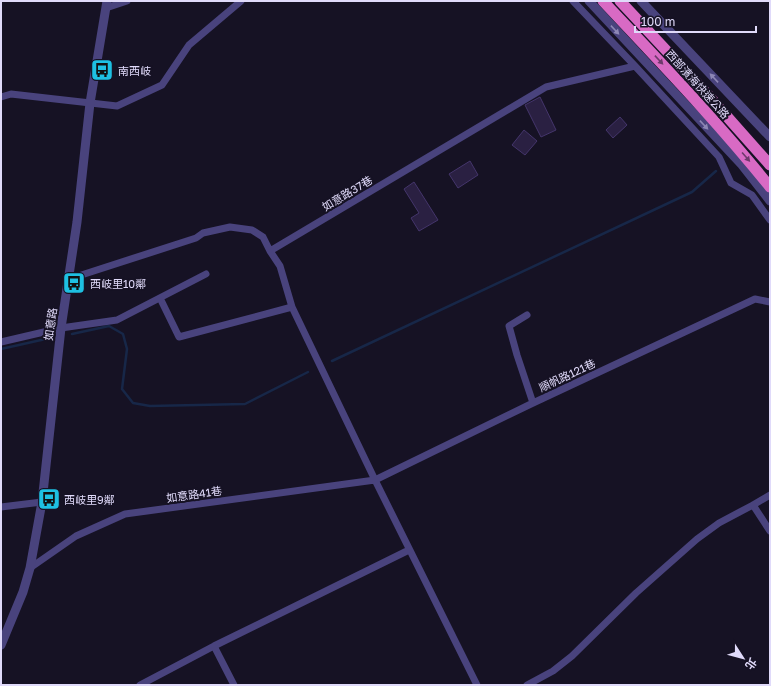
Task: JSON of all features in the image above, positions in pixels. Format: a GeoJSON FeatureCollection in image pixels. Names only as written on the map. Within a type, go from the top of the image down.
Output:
{"type":"FeatureCollection","features":[{"type":"Feature","properties":{"kind":"highway","name":"西部濱海快速公路"},"geometry":{"type":"LineString","coordinates":[[604,1],[694,98],[770,187]]}},
{"type":"Feature","properties":{"kind":"highway","name":"西部濱海快速公路"},"geometry":{"type":"LineString","coordinates":[[620,1],[707,94],[770,165]]}},
{"type":"Feature","properties":{"kind":"street"},"geometry":{"type":"LineString","coordinates":[[107,4],[127,1]]}},
{"type":"Feature","properties":{"kind":"street"},"geometry":{"type":"LineString","coordinates":[[1,97],[11,94],[117,106],[162,85],[189,45],[241,1]]}},
{"type":"Feature","properties":{"kind":"street"},"geometry":{"type":"LineString","coordinates":[[573,1],[719,157],[731,183],[752,195],[770,220]]}},
{"type":"Feature","properties":{"kind":"street"},"geometry":{"type":"LineString","coordinates":[[589,1],[742,165],[770,201]]}},
{"type":"Feature","properties":{"kind":"street"},"geometry":{"type":"LineString","coordinates":[[641,1],[770,137]]}},
{"type":"Feature","properties":{"kind":"street","name":"如意路"},"geometry":{"type":"LineString","coordinates":[[1,645],[23,592],[30,568],[42,502],[61,328],[77,222],[90,104],[107,4]]}},
{"type":"Feature","properties":{"kind":"street","name":"如意路37巷"},"geometry":{"type":"LineString","coordinates":[[270,251],[546,86],[635,66]]}},
{"type":"Feature","properties":{"kind":"street"},"geometry":{"type":"LineString","coordinates":[[69,279],[196,238],[203,233],[230,227],[252,230],[263,237],[280,266],[292,306],[375,480],[477,685]]}},
{"type":"Feature","properties":{"kind":"street"},"geometry":{"type":"LineString","coordinates":[[1,342],[61,328],[117,320],[206,274]]}},
{"type":"Feature","properties":{"kind":"street"},"geometry":{"type":"LineString","coordinates":[[160,298],[179,337],[292,306]]}},
{"type":"Feature","properties":{"kind":"street","name":"順帆路121巷"},"geometry":{"type":"LineString","coordinates":[[375,480],[533,403],[755,299],[770,302]]}},
{"type":"Feature","properties":{"kind":"street"},"geometry":{"type":"LineString","coordinates":[[527,315],[509,326],[533,403]]}},
{"type":"Feature","properties":{"kind":"street","name":"如意路41巷"},"geometry":{"type":"LineString","coordinates":[[30,568],[76,536],[125,514],[375,480]]}},
{"type":"Feature","properties":{"kind":"street"},"geometry":{"type":"LineString","coordinates":[[527,685],[553,671],[572,656],[636,593],[697,539],[719,523],[770,495]]}},
{"type":"Feature","properties":{"kind":"street"},"geometry":{"type":"LineString","coordinates":[[1,507],[42,502]]}},
{"type":"Feature","properties":{"kind":"street"},"geometry":{"type":"LineString","coordinates":[[753,505],[770,531]]}},
{"type":"Feature","properties":{"kind":"street"},"geometry":{"type":"LineString","coordinates":[[140,685],[214,646],[409,550]]}},
{"type":"Feature","properties":{"kind":"street"},"geometry":{"type":"LineString","coordinates":[[214,646],[234,685]]}},
{"type":"Feature","properties":{"kind":"building"},"geometry":{"type":"Polygon","coordinates":[[[540,97],[556,130],[541,137],[525,105],[540,97]]]}},
{"type":"Feature","properties":{"kind":"building"},"geometry":{"type":"Polygon","coordinates":[[[620,117],[627,125],[613,138],[606,130],[620,117]]]}},
{"type":"Feature","properties":{"kind":"building"},"geometry":{"type":"Polygon","coordinates":[[[524,130],[537,141],[525,155],[512,145],[524,130]]]}},
{"type":"Feature","properties":{"kind":"building"},"geometry":{"type":"Polygon","coordinates":[[[470,161],[478,175],[458,188],[449,174],[470,161]]]}},
{"type":"Feature","properties":{"kind":"building"},"geometry":{"type":"Polygon","coordinates":[[[414,182],[438,220],[419,231],[411,218],[419,213],[404,189],[414,182]]]}},
{"type":"Feature","properties":{"kind":"waterway"},"geometry":{"type":"LineString","coordinates":[[332,361],[692,192],[716,171]]}},
{"type":"Feature","properties":{"kind":"waterway"},"geometry":{"type":"LineString","coordinates":[[72,334],[109,326],[123,334],[127,349],[122,389],[133,403],[150,406],[245,404],[308,372]]}},
{"type":"Feature","properties":{"kind":"waterway"},"geometry":{"type":"LineString","coordinates":[[1,349],[50,338]]}},
{"type":"Feature","properties":{"kind":"place","name":"南西岐"},"geometry":{"type":"Point","coordinates":[102,70]}},
{"type":"Feature","properties":{"kind":"place","name":"西岐里10鄰"},"geometry":{"type":"Point","coordinates":[74,283]}},
{"type":"Feature","properties":{"kind":"place","name":"西岐里9鄰"},"geometry":{"type":"Point","coordinates":[49,499]}}]}
